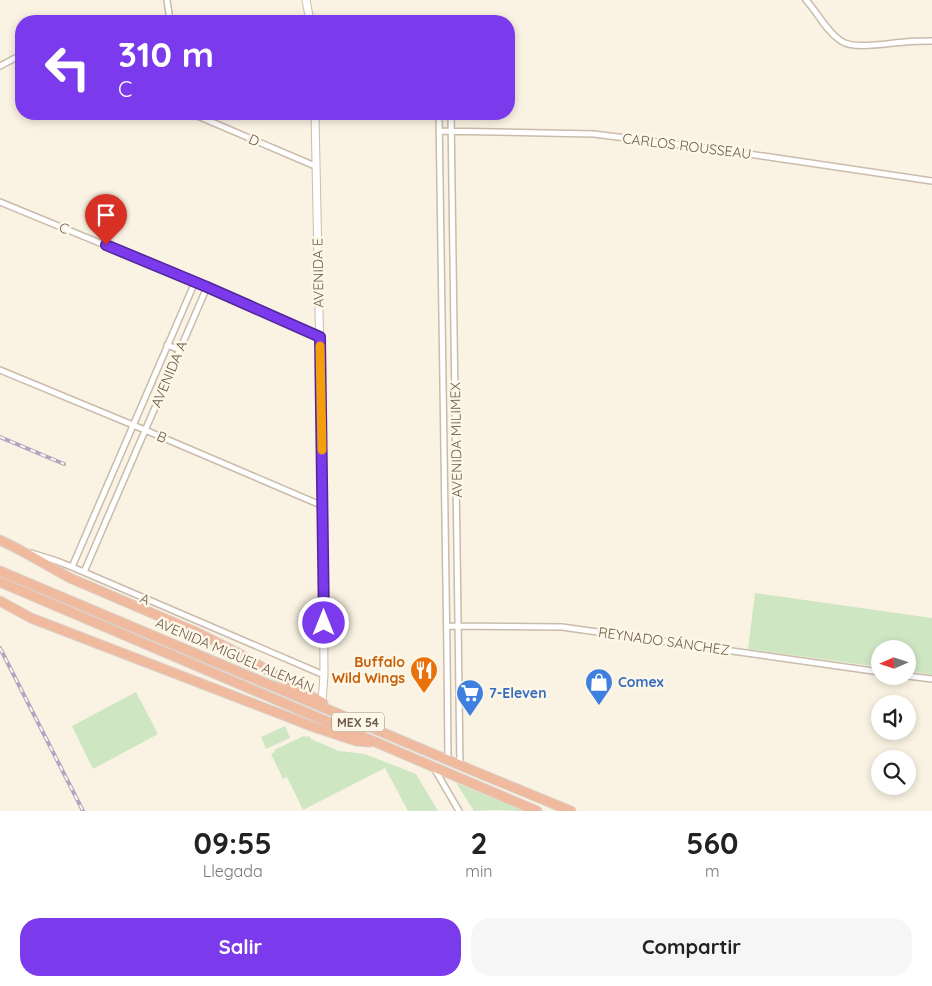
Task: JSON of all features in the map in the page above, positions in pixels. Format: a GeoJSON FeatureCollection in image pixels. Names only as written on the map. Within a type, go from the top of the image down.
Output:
{"type":"FeatureCollection","features":[{"type":"Feature","properties":{"kind":"highway"},"geometry":{"type":"LineString","coordinates":[[0,540],[70,578],[213,640],[267,669],[322,702],[333,712]]}},
{"type":"Feature","properties":{"kind":"highway","name":"AVENIDA MIGUEL ALEMÁN"},"geometry":{"type":"LineString","coordinates":[[0,571],[433,768],[537,811]]}},
{"type":"Feature","properties":{"kind":"highway","name":"AVENIDA MIGUEL ALEMÁN"},"geometry":{"type":"LineString","coordinates":[[0,582],[333,712],[570,811]]}},
{"type":"Feature","properties":{"kind":"highway"},"geometry":{"type":"LineString","coordinates":[[0,601],[32,618]]}},
{"type":"Feature","properties":{"kind":"highway"},"geometry":{"type":"LineString","coordinates":[[0,607],[314,726],[356,741],[373,741]]}},
{"type":"Feature","properties":{"kind":"main road"},"geometry":{"type":"LineString","coordinates":[[306,0],[309,15]]}},
{"type":"Feature","properties":{"kind":"main road","name":"AVENIDA E"},"geometry":{"type":"LineString","coordinates":[[315,120],[323,506],[324,675],[322,702]]}},
{"type":"Feature","properties":{"kind":"street"},"geometry":{"type":"LineString","coordinates":[[167,0],[169,15]]}},
{"type":"Feature","properties":{"kind":"street"},"geometry":{"type":"LineString","coordinates":[[806,0],[840,41],[848,45],[932,41]]}},
{"type":"Feature","properties":{"kind":"street"},"geometry":{"type":"LineString","coordinates":[[0,66],[15,58]]}},
{"type":"Feature","properties":{"kind":"street","name":"D"},"geometry":{"type":"LineString","coordinates":[[207,120],[316,166]]}},
{"type":"Feature","properties":{"kind":"street","name":"AVENIDA MILIMEX"},"geometry":{"type":"LineString","coordinates":[[439,120],[448,760]]}},
{"type":"Feature","properties":{"kind":"street","name":"AVENIDA MILIMEX"},"geometry":{"type":"LineString","coordinates":[[451,120],[460,765]]}},
{"type":"Feature","properties":{"kind":"street","name":"CARLOS ROUSSEAU"},"geometry":{"type":"LineString","coordinates":[[439,131],[594,134],[729,151],[932,181]]}},
{"type":"Feature","properties":{"kind":"street","name":"C"},"geometry":{"type":"LineString","coordinates":[[0,202],[207,287],[320,337]]}},
{"type":"Feature","properties":{"kind":"street","name":"AVENIDA A"},"geometry":{"type":"LineString","coordinates":[[72,567],[195,282]]}},
{"type":"Feature","properties":{"kind":"street","name":"AVENIDA A"},"geometry":{"type":"LineString","coordinates":[[84,572],[207,287]]}},
{"type":"Feature","properties":{"kind":"street"},"geometry":{"type":"LineString","coordinates":[[167,345],[180,350]]}},
{"type":"Feature","properties":{"kind":"street","name":"B"},"geometry":{"type":"LineString","coordinates":[[0,370],[323,506]]}},
{"type":"Feature","properties":{"kind":"street","name":"A"},"geometry":{"type":"LineString","coordinates":[[20,550],[72,567],[324,675]]}},
{"type":"Feature","properties":{"kind":"street","name":"REYNADO SÁNCHEZ"},"geometry":{"type":"LineString","coordinates":[[446,626],[562,627],[871,671]]}},
{"type":"Feature","properties":{"kind":"street"},"geometry":{"type":"LineString","coordinates":[[916,677],[932,679]]}},
{"type":"Feature","properties":{"kind":"street"},"geometry":{"type":"LineString","coordinates":[[433,768],[459,811]]}},
{"type":"Feature","properties":{"kind":"green space"},"geometry":{"type":"Polygon","coordinates":[[[755,593],[932,618],[932,675],[916,672],[916,640],[871,640],[871,666],[748,649],[755,593]]]}},
{"type":"Feature","properties":{"kind":"green space"},"geometry":{"type":"Polygon","coordinates":[[[136,692],[158,734],[93,769],[72,726],[136,692]]]}},
{"type":"Feature","properties":{"kind":"green space"},"geometry":{"type":"Polygon","coordinates":[[[285,726],[290,738],[266,749],[261,737],[285,726]]]}},
{"type":"Feature","properties":{"kind":"green space"},"geometry":{"type":"Polygon","coordinates":[[[304,736],[309,736],[311,739],[339,751],[365,754],[416,774],[438,811],[408,811],[385,768],[303,810],[287,777],[283,779],[271,754],[275,752],[274,750],[304,736]]]}},
{"type":"Feature","properties":{"kind":"green space"},"geometry":{"type":"Polygon","coordinates":[[[456,783],[524,811],[474,811],[456,783]]]}},
{"type":"Feature","properties":{"kind":"railway"},"geometry":{"type":"LineString","coordinates":[[0,437],[64,464]]}},
{"type":"Feature","properties":{"kind":"railway"},"geometry":{"type":"LineString","coordinates":[[0,648],[83,811]]}},
{"type":"Feature","properties":{"kind":"slow traffic"},"geometry":{"type":"LineString","coordinates":[[320,346],[322,450]]}},
{"type":"Feature","properties":{"kind":"place","name":"Buffalo Wild Wings"},"geometry":{"type":"Point","coordinates":[424,694]}},
{"type":"Feature","properties":{"kind":"place","name":"Comex"},"geometry":{"type":"Point","coordinates":[599,706]}},
{"type":"Feature","properties":{"kind":"place","name":"7-Eleven"},"geometry":{"type":"Point","coordinates":[470,717]}},
{"type":"Feature","properties":{"kind":"route"},"geometry":{"type":"LineString","coordinates":[[106,245],[320,337],[324,623]]}}]}
